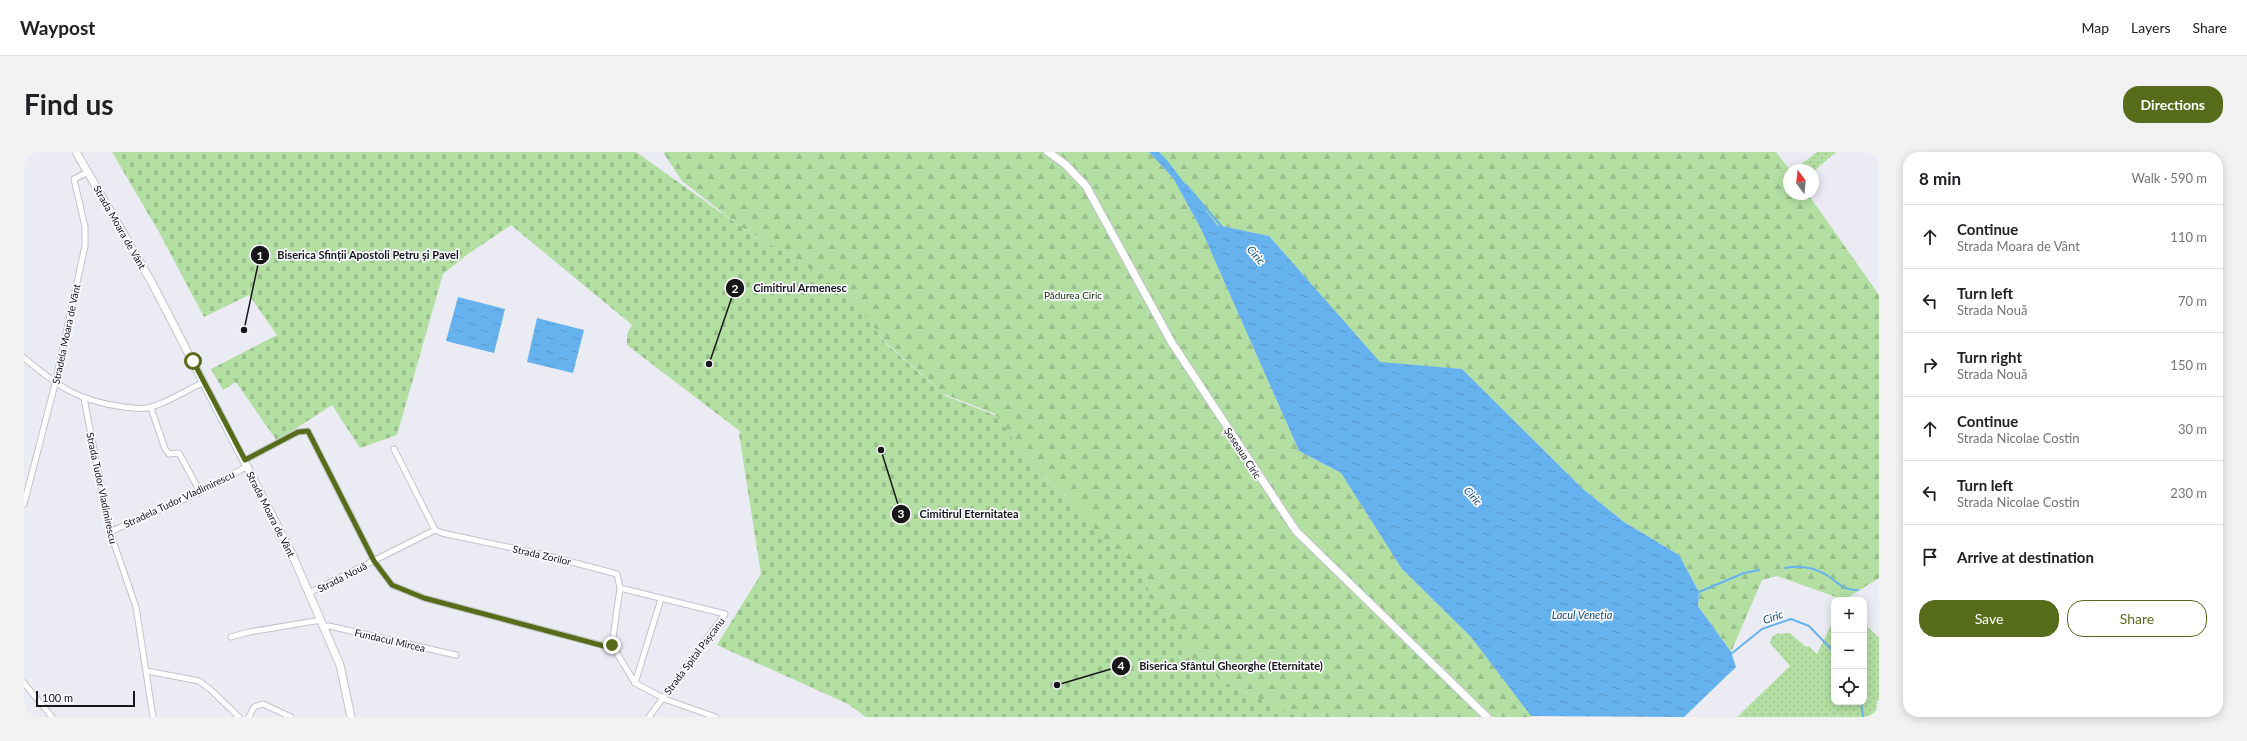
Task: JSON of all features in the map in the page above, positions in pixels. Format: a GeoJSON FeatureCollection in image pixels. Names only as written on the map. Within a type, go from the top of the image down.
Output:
{"type":"FeatureCollection","features":[{"type":"Feature","properties":{"kind":"street","name":"Strada Moara de Vânt"},"geometry":{"type":"LineString","coordinates":[[76,152],[132,246],[292,554],[340,665],[351,717]]}},
{"type":"Feature","properties":{"kind":"street","name":"Șoseaua Ciric"},"geometry":{"type":"LineString","coordinates":[[1048,152],[1065,164],[1086,186],[1172,343],[1296,531],[1487,717]]}},
{"type":"Feature","properties":{"kind":"street","name":"Stradela Moara de Vânt"},"geometry":{"type":"LineString","coordinates":[[24,504],[55,384],[86,236],[74,180],[88,172]]}},
{"type":"Feature","properties":{"kind":"street"},"geometry":{"type":"LineString","coordinates":[[24,358],[55,384],[84,398],[105,404],[136,408],[151,408],[204,382]]}},
{"type":"Feature","properties":{"kind":"street","name":"Strada Tudor Vladimirescu"},"geometry":{"type":"LineString","coordinates":[[84,398],[110,532],[136,607],[153,717]]}},
{"type":"Feature","properties":{"kind":"street"},"geometry":{"type":"LineString","coordinates":[[151,408],[165,449],[168,454],[179,453],[200,492]]}},
{"type":"Feature","properties":{"kind":"street","name":"Strada Nouă"},"geometry":{"type":"LineString","coordinates":[[246,463],[298,432],[308,431],[374,561]]}},
{"type":"Feature","properties":{"kind":"street"},"geometry":{"type":"LineString","coordinates":[[394,450],[436,530]]}},
{"type":"Feature","properties":{"kind":"street","name":"Stradela Tudor Vladimirescu"},"geometry":{"type":"LineString","coordinates":[[110,532],[200,492],[246,463]]}},
{"type":"Feature","properties":{"kind":"street","name":"Strada Nouă"},"geometry":{"type":"LineString","coordinates":[[309,593],[436,530]]}},
{"type":"Feature","properties":{"kind":"street","name":"Strada Zorilor"},"geometry":{"type":"LineString","coordinates":[[436,530],[442,533],[546,555],[617,574],[620,588]]}},
{"type":"Feature","properties":{"kind":"street"},"geometry":{"type":"LineString","coordinates":[[374,561],[392,585],[424,598],[604,646],[612,645]]}},
{"type":"Feature","properties":{"kind":"street"},"geometry":{"type":"LineString","coordinates":[[620,588],[661,599],[635,683],[612,645],[620,588]]}},
{"type":"Feature","properties":{"kind":"street","name":"Strada Spital Pașcanu"},"geometry":{"type":"LineString","coordinates":[[649,717],[725,614],[661,599]]}},
{"type":"Feature","properties":{"kind":"street"},"geometry":{"type":"LineString","coordinates":[[231,638],[249,632],[321,620]]}},
{"type":"Feature","properties":{"kind":"street","name":"Fundacul Mircea"},"geometry":{"type":"LineString","coordinates":[[324,627],[329,626],[456,656]]}},
{"type":"Feature","properties":{"kind":"street"},"geometry":{"type":"LineString","coordinates":[[147,671],[199,681],[211,690],[239,717]]}},
{"type":"Feature","properties":{"kind":"street"},"geometry":{"type":"LineString","coordinates":[[24,683],[52,717]]}},
{"type":"Feature","properties":{"kind":"street","name":"Strada Spital Pașcanu"},"geometry":{"type":"LineString","coordinates":[[635,683],[663,697]]}},
{"type":"Feature","properties":{"kind":"street"},"geometry":{"type":"LineString","coordinates":[[663,697],[716,717]]}},
{"type":"Feature","properties":{"kind":"street"},"geometry":{"type":"LineString","coordinates":[[249,717],[254,708],[263,704],[291,717]]}},
{"type":"Feature","properties":{"kind":"green space"},"geometry":{"type":"Polygon","coordinates":[[[112,152],[636,152],[744,229],[795,259],[833,285],[864,313],[885,343],[946,396],[997,416],[1032,467],[1086,513],[1100,539],[1125,556],[1147,582],[1150,603],[1183,633],[1190,658],[1224,682],[1298,717],[866,717],[848,704],[717,645],[761,574],[739,434],[741,432],[627,345],[627,334],[632,325],[511,225],[468,254],[443,274],[397,435],[360,448],[332,405],[277,441],[236,382],[223,390],[211,369],[277,335],[249,295],[204,317],[160,234],[112,152]]]}},
{"type":"Feature","properties":{"kind":"green space","name":"Pădurea Ciric"},"geometry":{"type":"Polygon","coordinates":[[[663,152],[1149,152],[1173,178],[1201,229],[1299,451],[1341,473],[1402,569],[1471,637],[1532,717],[1297,717],[1220,680],[1188,657],[1150,604],[1146,581],[1123,555],[1098,538],[1085,512],[1031,466],[995,414],[944,394],[885,342],[862,312],[791,257],[741,227],[682,181],[663,152]]]}},
{"type":"Feature","properties":{"kind":"green space"},"geometry":{"type":"Polygon","coordinates":[[[1159,152],[1776,152],[1785,164],[1783,164],[1783,200],[1812,200],[1879,295],[1879,578],[1849,597],[1836,597],[1777,576],[1762,580],[1731,652],[1698,606],[1699,592],[1679,555],[1624,522],[1583,489],[1462,369],[1380,363],[1269,236],[1217,225],[1159,152]]]}},
{"type":"Feature","properties":{"kind":"green space"},"geometry":{"type":"Polygon","coordinates":[[[1817,152],[1836,152],[1819,167],[1819,164],[1802,164],[1817,152]]]}},
{"type":"Feature","properties":{"kind":"green space"},"geometry":{"type":"Polygon","coordinates":[[[1831,625],[1831,705],[1867,705],[1867,626],[1879,638],[1879,700],[1877,701],[1876,717],[1737,717],[1790,666],[1770,643],[1771,638],[1776,634],[1790,633],[1806,647],[1809,646],[1817,654],[1831,625]]]}},
{"type":"Feature","properties":{"kind":"water","name":"Lacul Veneția"},"geometry":{"type":"Polygon","coordinates":[[[1149,152],[1159,152],[1166,159],[1217,225],[1269,236],[1380,362],[1462,369],[1583,489],[1624,522],[1679,555],[1699,592],[1698,606],[1731,652],[1736,667],[1684,717],[1531,716],[1471,637],[1402,569],[1341,473],[1299,451],[1201,229],[1173,178],[1149,152]]]}},
{"type":"Feature","properties":{"kind":"water"},"geometry":{"type":"Polygon","coordinates":[[[458,297],[505,309],[494,353],[446,341],[458,297]]]}},
{"type":"Feature","properties":{"kind":"water"},"geometry":{"type":"Polygon","coordinates":[[[537,318],[584,330],[573,373],[527,362],[537,318]]]}},
{"type":"Feature","properties":{"kind":"waterway","name":"Ciric"},"geometry":{"type":"LineString","coordinates":[[1186,185],[1222,227]]}},
{"type":"Feature","properties":{"kind":"waterway"},"geometry":{"type":"LineString","coordinates":[[1785,568],[1805,567],[1815,570],[1825,574],[1847,589],[1858,590]]}},
{"type":"Feature","properties":{"kind":"waterway"},"geometry":{"type":"LineString","coordinates":[[1699,592],[1744,573],[1759,570]]}},
{"type":"Feature","properties":{"kind":"waterway","name":"Ciric"},"geometry":{"type":"LineString","coordinates":[[1731,654],[1762,629],[1791,619],[1809,626],[1831,649]]}},
{"type":"Feature","properties":{"kind":"waterway","name":"Ciric"},"geometry":{"type":"LineString","coordinates":[[1861,705],[1863,717]]}},
{"type":"Feature","properties":{"kind":"place","name":"Biserica Sfinții Apostoli Petru și Pavel"},"geometry":{"type":"Point","coordinates":[244,330]}},
{"type":"Feature","properties":{"kind":"place","name":"Cimitirul Armenesc"},"geometry":{"type":"Point","coordinates":[709,364]}},
{"type":"Feature","properties":{"kind":"place","name":"Cimitirul Eternitatea"},"geometry":{"type":"Point","coordinates":[881,450]}},
{"type":"Feature","properties":{"kind":"place","name":"Biserica Sfântul Gheorghe (Eternitate)"},"geometry":{"type":"Point","coordinates":[1057,685]}},
{"type":"Feature","properties":{"kind":"route"},"geometry":{"type":"LineString","coordinates":[[193,361],[245,460],[298,432],[308,431],[374,561],[392,585],[400,590],[424,598],[604,646],[612,645]]}}]}
